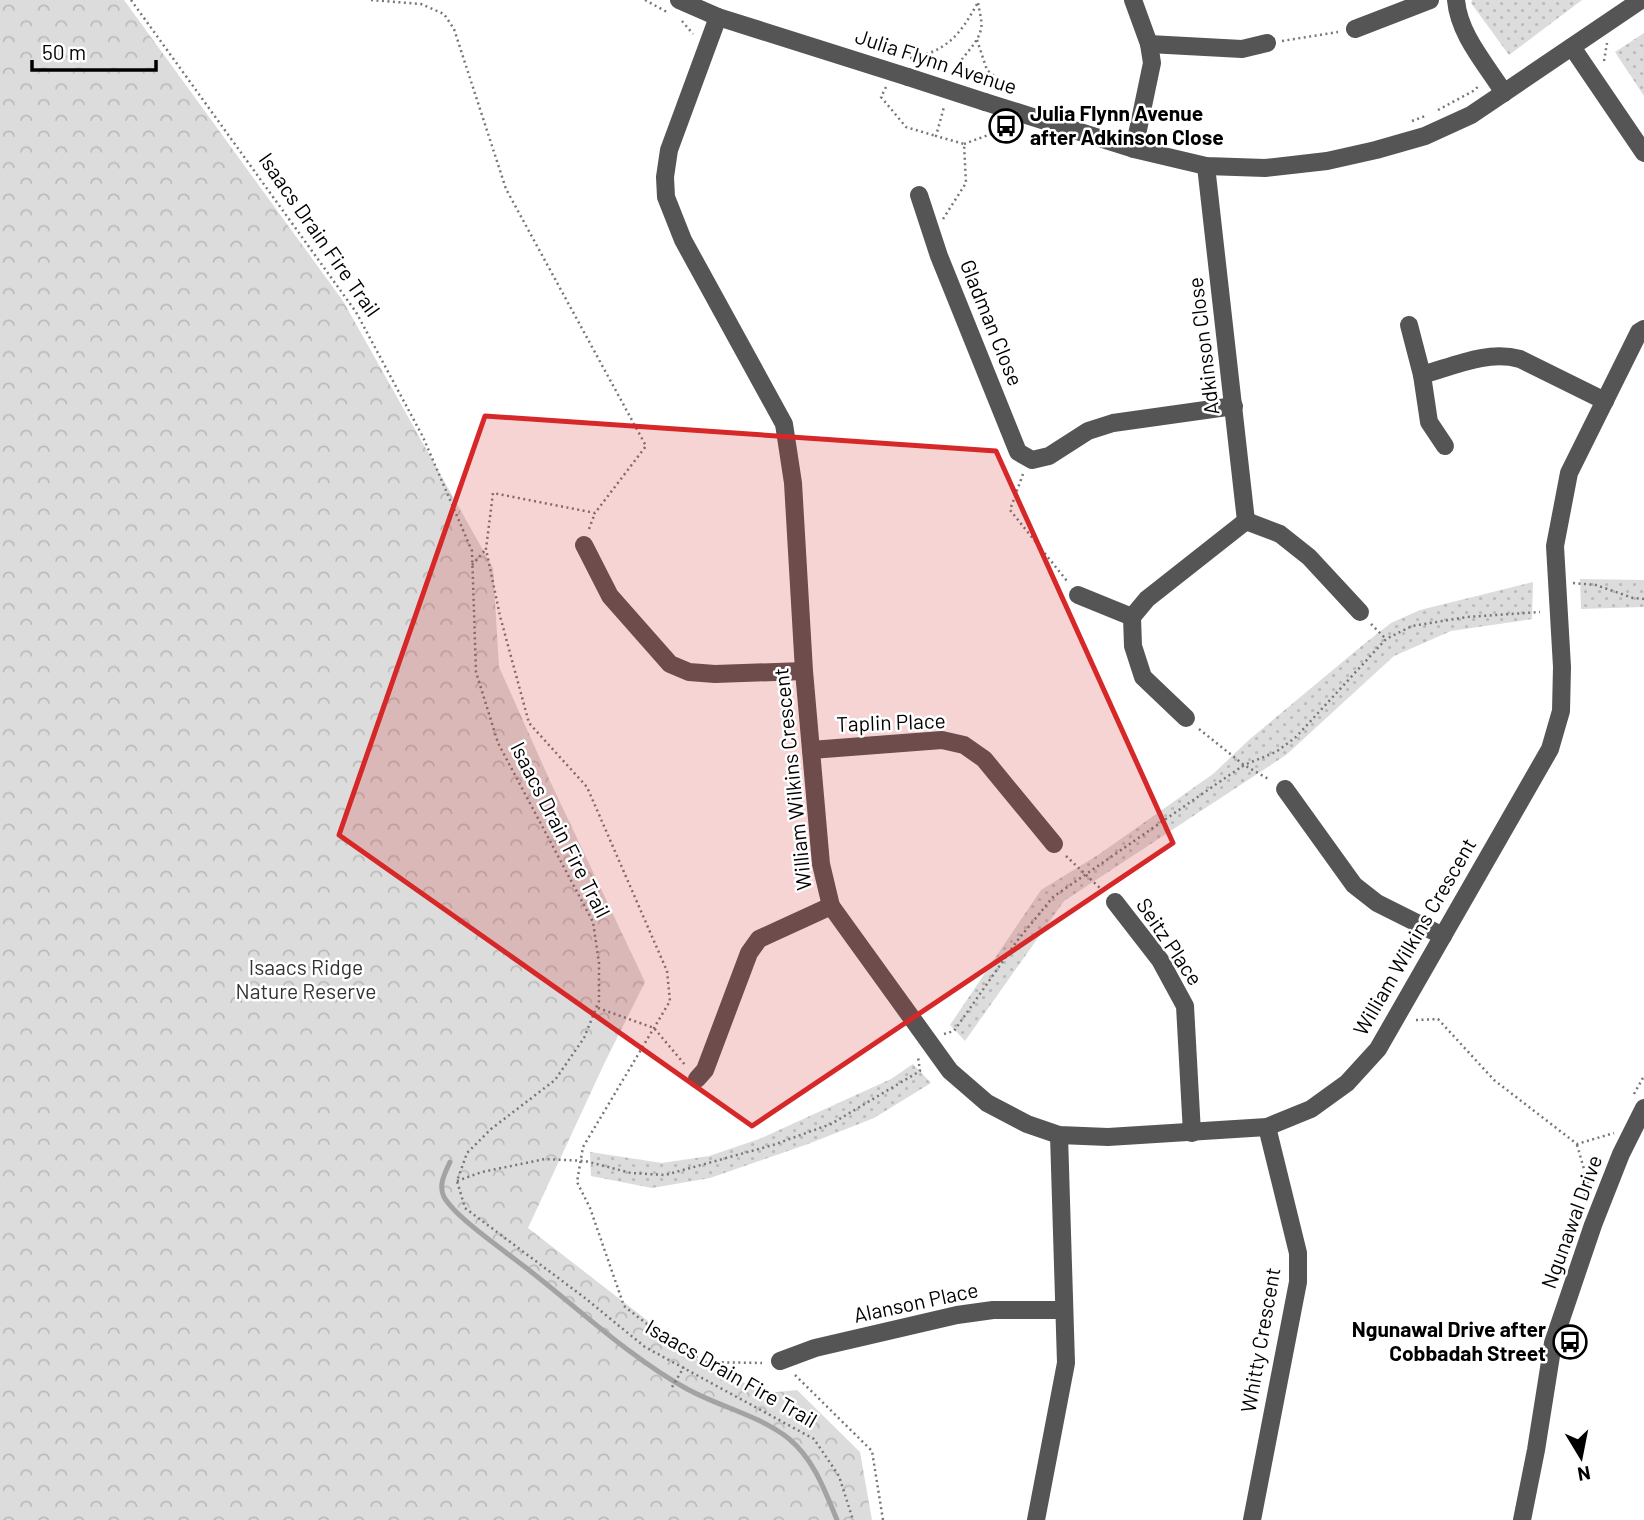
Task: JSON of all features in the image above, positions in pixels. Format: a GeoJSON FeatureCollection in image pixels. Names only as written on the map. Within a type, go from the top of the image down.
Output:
{"type":"FeatureCollection","features":[{"type":"Feature","properties":{"kind":"street","name":"Julia Flynn Avenue"},"geometry":{"type":"LineString","coordinates":[[678,0],[718,18],[1134,149],[1206,166],[1265,168],[1327,161],[1425,136],[1471,115],[1642,0]]}},
{"type":"Feature","properties":{"kind":"street"},"geometry":{"type":"LineString","coordinates":[[1133,0],[1149,44],[1152,63],[1134,149]]}},
{"type":"Feature","properties":{"kind":"street"},"geometry":{"type":"LineString","coordinates":[[1355,29],[1430,0]]}},
{"type":"Feature","properties":{"kind":"street"},"geometry":{"type":"LineString","coordinates":[[1456,0],[1464,32],[1504,93]]}},
{"type":"Feature","properties":{"kind":"street","name":"William Wilkins Crescent"},"geometry":{"type":"LineString","coordinates":[[718,18],[669,150],[665,177],[666,197],[683,240],[784,424],[793,483],[804,671],[821,864],[831,905],[950,1071],[988,1103],[1027,1124],[1059,1135],[1108,1137],[1267,1127],[1311,1109],[1348,1083],[1378,1049],[1550,749],[1561,711],[1562,667],[1555,598],[1555,547],[1569,473],[1639,332],[1644,329]]}},
{"type":"Feature","properties":{"kind":"street"},"geometry":{"type":"LineString","coordinates":[[1149,44],[1242,49],[1266,43]]}},
{"type":"Feature","properties":{"kind":"street"},"geometry":{"type":"LineString","coordinates":[[1572,47],[1644,153]]}},
{"type":"Feature","properties":{"kind":"street","name":"Adkinson Close"},"geometry":{"type":"LineString","coordinates":[[1206,166],[1246,522]]}},
{"type":"Feature","properties":{"kind":"street","name":"Gladman Close"},"geometry":{"type":"LineString","coordinates":[[919,195],[1018,452],[1028,466]]}},
{"type":"Feature","properties":{"kind":"street"},"geometry":{"type":"LineString","coordinates":[[1409,325],[1422,375],[1429,422],[1446,446]]}},
{"type":"Feature","properties":{"kind":"street"},"geometry":{"type":"LineString","coordinates":[[1422,375],[1490,356],[1506,355],[1520,359],[1605,401]]}},
{"type":"Feature","properties":{"kind":"street"},"geometry":{"type":"LineString","coordinates":[[1028,466],[1088,431],[1113,422],[1234,406]]}},
{"type":"Feature","properties":{"kind":"street"},"geometry":{"type":"LineString","coordinates":[[1186,718],[1143,677],[1133,646],[1132,617],[1147,599],[1246,522],[1280,534],[1360,612]]}},
{"type":"Feature","properties":{"kind":"street"},"geometry":{"type":"LineString","coordinates":[[584,545],[610,596],[670,664],[689,671],[715,674],[804,671]]}},
{"type":"Feature","properties":{"kind":"street"},"geometry":{"type":"LineString","coordinates":[[1078,595],[1132,617]]}},
{"type":"Feature","properties":{"kind":"street","name":"Taplin Place"},"geometry":{"type":"LineString","coordinates":[[811,750],[942,740],[964,745],[984,759],[1054,844]]}},
{"type":"Feature","properties":{"kind":"street"},"geometry":{"type":"LineString","coordinates":[[1285,789],[1354,886],[1377,903],[1443,936]]}},
{"type":"Feature","properties":{"kind":"street","name":"Seitz Place"},"geometry":{"type":"LineString","coordinates":[[1115,902],[1160,960],[1185,1006],[1192,1133]]}},
{"type":"Feature","properties":{"kind":"street"},"geometry":{"type":"LineString","coordinates":[[697,1079],[705,1070],[749,953],[759,939],[831,905]]}},
{"type":"Feature","properties":{"kind":"street","name":"Ngunawal Drive"},"geometry":{"type":"LineString","coordinates":[[1522,1520],[1553,1343],[1593,1225],[1644,1108]]}},
{"type":"Feature","properties":{"kind":"street","name":"Whitty Crescent"},"geometry":{"type":"LineString","coordinates":[[1252,1520],[1297,1282],[1298,1253],[1267,1127]]}},
{"type":"Feature","properties":{"kind":"street"},"geometry":{"type":"LineString","coordinates":[[1035,1520],[1066,1363],[1059,1135]]}},
{"type":"Feature","properties":{"kind":"street","name":"Alanson Place"},"geometry":{"type":"LineString","coordinates":[[780,1361],[816,1349],[957,1315],[993,1310],[1063,1310]]}},
{"type":"Feature","properties":{"kind":"path","name":"Isaacs Drain Fire Trail"},"geometry":{"type":"LineString","coordinates":[[131,0],[356,312],[423,437],[472,551],[476,672],[498,743],[593,922],[599,963],[599,1001],[584,1038],[555,1080],[491,1129],[467,1153],[457,1181],[465,1208],[585,1298],[645,1347],[814,1439],[839,1476],[853,1520]]}},
{"type":"Feature","properties":{"kind":"path"},"geometry":{"type":"LineString","coordinates":[[370,0],[421,5],[444,14],[454,29],[506,189],[646,446],[595,513],[493,493],[486,550],[500,616],[529,723],[587,787],[667,971],[670,1001],[583,1147],[577,1182],[590,1208],[624,1306],[675,1346],[706,1362],[746,1364],[780,1361],[872,1451],[883,1520]]}},
{"type":"Feature","properties":{"kind":"path"},"geometry":{"type":"LineString","coordinates":[[953,41],[977,1]]}},
{"type":"Feature","properties":{"kind":"path"},"geometry":{"type":"LineString","coordinates":[[953,77],[956,65],[976,40],[982,27],[977,1]]}},
{"type":"Feature","properties":{"kind":"path"},"geometry":{"type":"LineString","coordinates":[[1266,43],[1355,29]]}},
{"type":"Feature","properties":{"kind":"path"},"geometry":{"type":"LineString","coordinates":[[1588,71],[1603,63],[1608,42]]}},
{"type":"Feature","properties":{"kind":"path"},"geometry":{"type":"LineString","coordinates":[[1406,123],[1430,114],[1475,90],[1482,79],[1481,67],[1485,64]]}},
{"type":"Feature","properties":{"kind":"path"},"geometry":{"type":"LineString","coordinates":[[1010,95],[1020,98]]}},
{"type":"Feature","properties":{"kind":"path"},"geometry":{"type":"LineString","coordinates":[[933,236],[965,183],[964,144],[936,136],[946,100]]}},
{"type":"Feature","properties":{"kind":"path"},"geometry":{"type":"LineString","coordinates":[[1028,466],[1010,510],[1078,595]]}},
{"type":"Feature","properties":{"kind":"path"},"geometry":{"type":"LineString","coordinates":[[472,565],[486,550]]}},
{"type":"Feature","properties":{"kind":"path"},"geometry":{"type":"LineString","coordinates":[[457,1181],[482,1172],[545,1159],[581,1161],[631,1173],[666,1175],[773,1145],[831,1124],[920,1071],[918,1050],[930,1044],[938,1035],[954,1031],[1024,932],[1053,897],[1244,765],[1276,751],[1296,737],[1386,639],[1412,626],[1555,598],[1596,586],[1644,599]]}},
{"type":"Feature","properties":{"kind":"path"},"geometry":{"type":"LineString","coordinates":[[1360,612],[1386,639]]}},
{"type":"Feature","properties":{"kind":"path"},"geometry":{"type":"LineString","coordinates":[[1186,718],[1244,765],[1285,789]]}},
{"type":"Feature","properties":{"kind":"path"},"geometry":{"type":"LineString","coordinates":[[1054,844],[1115,902]]}},
{"type":"Feature","properties":{"kind":"path"},"geometry":{"type":"LineString","coordinates":[[597,1007],[654,1028],[697,1079]]}},
{"type":"Feature","properties":{"kind":"path"},"geometry":{"type":"LineString","coordinates":[[1407,1021],[1438,1019],[1494,1080],[1577,1144],[1589,1186]]}},
{"type":"Feature","properties":{"kind":"path"},"geometry":{"type":"LineString","coordinates":[[1577,1144],[1610,1132],[1631,1134]]}},
{"type":"Feature","properties":{"kind":"path"},"geometry":{"type":"LineString","coordinates":[[672,1387],[684,1367]]}},
{"type":"Feature","properties":{"kind":"highlighted area"},"geometry":{"type":"Polygon","coordinates":[[[485,416],[996,451],[1173,843],[752,1126],[339,835],[485,416]]]}},
{"type":"Feature","properties":{"kind":"green space","name":"Isaacs Ridge Nature Reserve"},"geometry":{"type":"Polygon","coordinates":[[[0,0],[124,0],[343,301],[493,568],[499,667],[645,982],[528,1228],[705,1365],[767,1393],[797,1390],[860,1452],[872,1520],[0,1520],[0,0]]]}},
{"type":"Feature","properties":{"kind":"green space"},"geometry":{"type":"Polygon","coordinates":[[[1472,0],[1582,0],[1509,55],[1471,3],[1472,0]]]}},
{"type":"Feature","properties":{"kind":"green space"},"geometry":{"type":"Polygon","coordinates":[[[1644,33],[1644,96],[1615,52],[1644,33]]]}},
{"type":"Feature","properties":{"kind":"green space"},"geometry":{"type":"Polygon","coordinates":[[[1580,579],[1644,580],[1644,607],[1581,609],[1580,579]]]}},
{"type":"Feature","properties":{"kind":"green space"},"geometry":{"type":"Polygon","coordinates":[[[1533,582],[1532,619],[1451,631],[1394,656],[1286,755],[1064,901],[965,1041],[950,1025],[1041,890],[1098,855],[1213,774],[1250,739],[1391,623],[1420,610],[1533,582]]]}},
{"type":"Feature","properties":{"kind":"green space"},"geometry":{"type":"Polygon","coordinates":[[[913,1064],[931,1083],[874,1118],[808,1144],[710,1178],[652,1188],[591,1176],[590,1152],[662,1163],[709,1156],[759,1139],[891,1079],[913,1064]]]}},
{"type":"Feature","properties":{"kind":"waterway"},"geometry":{"type":"LineString","coordinates":[[450,1162],[443,1179],[442,1193],[459,1215],[645,1362],[687,1389],[752,1417],[788,1438],[812,1466],[837,1520]]}},
{"type":"Feature","properties":{"kind":"place","name":"Julia Flynn Avenue after Adkinson Close"},"geometry":{"type":"Point","coordinates":[1006,126]}},
{"type":"Feature","properties":{"kind":"place","name":"Ngunawal Drive after Cobbadah Street"},"geometry":{"type":"Point","coordinates":[1570,1342]}}]}
